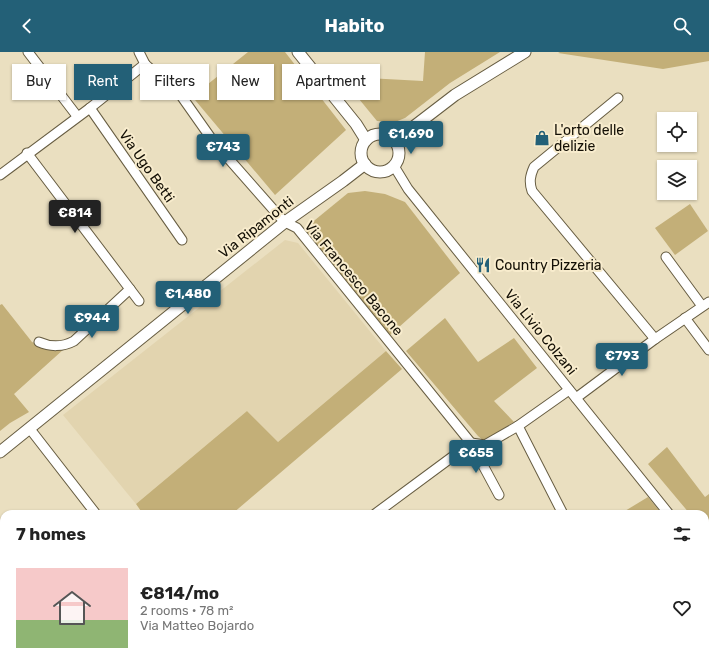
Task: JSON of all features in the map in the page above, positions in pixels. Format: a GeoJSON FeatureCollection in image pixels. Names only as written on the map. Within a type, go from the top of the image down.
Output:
{"type":"FeatureCollection","features":[{"type":"Feature","properties":{"kind":"street"},"geometry":{"type":"LineString","coordinates":[[28,52],[77,116]]}},
{"type":"Feature","properties":{"kind":"street"},"geometry":{"type":"LineString","coordinates":[[139,52],[145,64]]}},
{"type":"Feature","properties":{"kind":"street"},"geometry":{"type":"LineString","coordinates":[[298,52],[356,124],[366,140]]}},
{"type":"Feature","properties":{"kind":"street"},"geometry":{"type":"LineString","coordinates":[[395,141],[455,95],[525,52]]}},
{"type":"Feature","properties":{"kind":"street"},"geometry":{"type":"LineString","coordinates":[[0,175],[77,116],[90,108],[140,68]]}},
{"type":"Feature","properties":{"kind":"street"},"geometry":{"type":"LineString","coordinates":[[618,98],[534,167],[530,175],[529,183],[532,191],[655,339]]}},
{"type":"Feature","properties":{"kind":"street","name":"Via Francesco Bacone"},"geometry":{"type":"LineString","coordinates":[[184,100],[213,141],[285,222],[297,228],[472,443],[499,495]]}},
{"type":"Feature","properties":{"kind":"street","name":"Via Ugo Betti"},"geometry":{"type":"LineString","coordinates":[[90,108],[182,240]]}},
{"type":"Feature","properties":{"kind":"street"},"geometry":{"type":"LineString","coordinates":[[384,134],[395,141],[399,154],[398,160],[389,170],[382,172],[376,171],[365,164],[362,152],[363,146],[366,140],[371,136],[384,134]]}},
{"type":"Feature","properties":{"kind":"street"},"geometry":{"type":"LineString","coordinates":[[28,153],[139,302]]}},
{"type":"Feature","properties":{"kind":"street","name":"Via Ripamonti"},"geometry":{"type":"LineString","coordinates":[[0,452],[285,222],[365,164]]}},
{"type":"Feature","properties":{"kind":"street","name":"Via Livio Colzani"},"geometry":{"type":"LineString","coordinates":[[394,166],[408,189],[666,510]]}},
{"type":"Feature","properties":{"kind":"street"},"geometry":{"type":"LineString","coordinates":[[576,398],[655,339],[706,304],[666,257]]}},
{"type":"Feature","properties":{"kind":"street"},"geometry":{"type":"LineString","coordinates":[[39,342],[57,346],[74,341],[130,289]]}},
{"type":"Feature","properties":{"kind":"street"},"geometry":{"type":"LineString","coordinates":[[685,318],[709,350]]}},
{"type":"Feature","properties":{"kind":"street"},"geometry":{"type":"LineString","coordinates":[[380,510],[472,443],[485,445],[518,426],[569,390]]}},
{"type":"Feature","properties":{"kind":"street"},"geometry":{"type":"LineString","coordinates":[[518,426],[561,510]]}},
{"type":"Feature","properties":{"kind":"street"},"geometry":{"type":"LineString","coordinates":[[30,429],[93,510]]}},
{"type":"Feature","properties":{"kind":"shaded area"},"geometry":{"type":"Polygon","coordinates":[[[248,52],[285,52],[294,64],[282,64],[282,100],[323,100],[346,130],[275,195],[195,100],[209,100],[209,83],[217,77],[217,100],[274,100],[274,64],[233,64],[248,52]]]}},
{"type":"Feature","properties":{"kind":"shaded area"},"geometry":{"type":"Polygon","coordinates":[[[425,52],[500,52],[450,83],[405,118],[395,122],[377,121],[360,100],[380,100],[380,79],[423,81],[425,52]]]}},
{"type":"Feature","properties":{"kind":"shaded area"},"geometry":{"type":"Polygon","coordinates":[[[709,52],[709,61],[663,69],[558,53],[709,52]]]}},
{"type":"Feature","properties":{"kind":"shaded area"},"geometry":{"type":"Polygon","coordinates":[[[365,191],[385,194],[405,202],[460,273],[390,335],[304,229],[348,193],[365,191]]]}},
{"type":"Feature","properties":{"kind":"shaded area"},"geometry":{"type":"Polygon","coordinates":[[[690,204],[708,231],[675,255],[655,228],[690,204]]]}},
{"type":"Feature","properties":{"kind":"shaded area"},"geometry":{"type":"Polygon","coordinates":[[[285,240],[298,243],[386,351],[278,442],[247,411],[136,504],[63,415],[285,240]]]}},
{"type":"Feature","properties":{"kind":"shaded area"},"geometry":{"type":"Polygon","coordinates":[[[2,304],[32,342],[45,347],[64,349],[14,394],[29,412],[10,423],[0,431],[0,305],[2,304]]]}},
{"type":"Feature","properties":{"kind":"shaded area"},"geometry":{"type":"Polygon","coordinates":[[[445,318],[478,362],[514,338],[537,368],[494,401],[514,422],[484,441],[478,436],[406,351],[445,318]]]}},
{"type":"Feature","properties":{"kind":"shaded area"},"geometry":{"type":"Polygon","coordinates":[[[386,351],[402,369],[237,510],[140,510],[136,504],[247,411],[278,442],[386,351]]]}},
{"type":"Feature","properties":{"kind":"shaded area"},"geometry":{"type":"Polygon","coordinates":[[[667,447],[705,497],[709,494],[709,510],[687,510],[648,464],[667,447]]]}},
{"type":"Feature","properties":{"kind":"shaded area"},"geometry":{"type":"Polygon","coordinates":[[[648,497],[659,510],[627,510],[648,497]]]}},
{"type":"Feature","properties":{"kind":"place","name":"L'orto delle delizie"},"geometry":{"type":"Point","coordinates":[542,138]}},
{"type":"Feature","properties":{"kind":"place","name":"Country Pizzeria"},"geometry":{"type":"Point","coordinates":[483,265]}}]}
